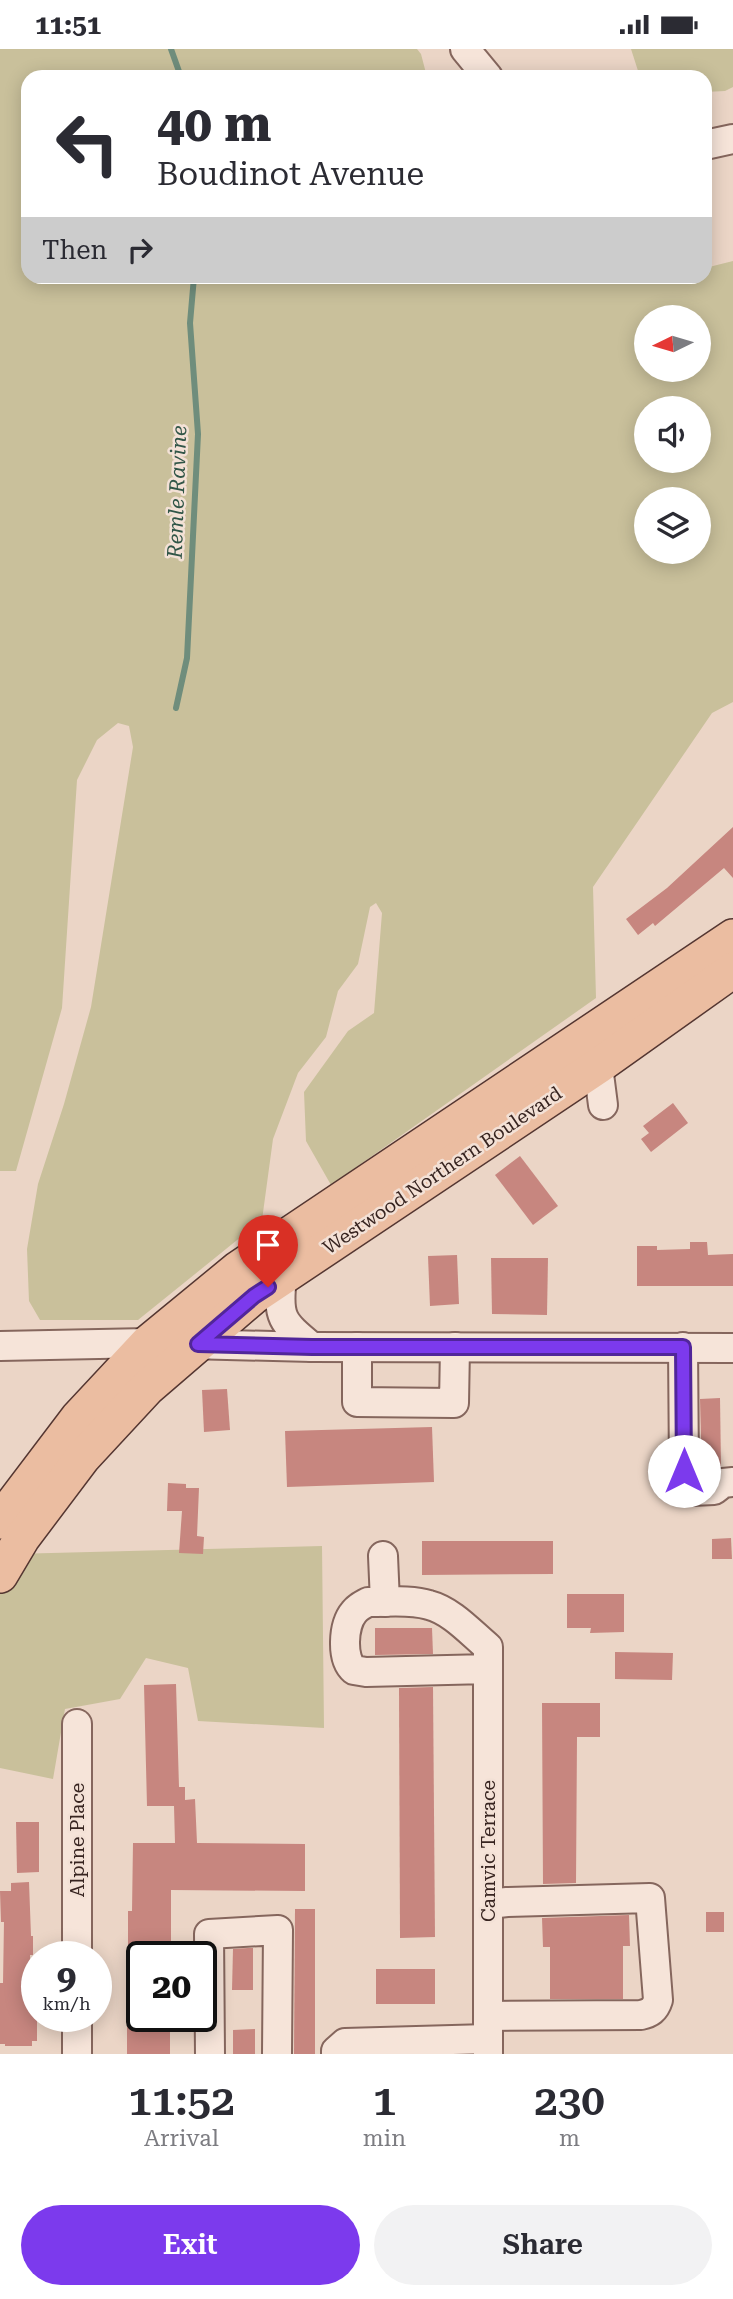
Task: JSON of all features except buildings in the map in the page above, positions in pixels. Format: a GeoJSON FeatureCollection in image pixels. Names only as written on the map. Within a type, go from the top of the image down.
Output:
{"type":"FeatureCollection","features":[{"type":"Feature","properties":{"kind":"main road","name":"Westwood Northern Boulevard"},"geometry":{"type":"LineString","coordinates":[[0,1575],[22,1538],[83,1457],[147,1388],[254,1296],[589,1052],[733,937]]}},
{"type":"Feature","properties":{"kind":"main road","name":"Westwood Northern Boulevard"},"geometry":{"type":"LineString","coordinates":[[0,1521],[78,1418],[148,1343],[238,1269],[589,1052],[733,970]]}},
{"type":"Feature","properties":{"kind":"street"},"geometry":{"type":"LineString","coordinates":[[465,49],[482,70]]}},
{"type":"Feature","properties":{"kind":"street"},"geometry":{"type":"LineString","coordinates":[[712,144],[733,139]]}},
{"type":"Feature","properties":{"kind":"street"},"geometry":{"type":"LineString","coordinates":[[589,1052],[603,1105]]}},
{"type":"Feature","properties":{"kind":"street"},"geometry":{"type":"LineString","coordinates":[[282,1278],[279,1307],[283,1320],[312,1347]]}},
{"type":"Feature","properties":{"kind":"street"},"geometry":{"type":"LineString","coordinates":[[0,1346],[148,1343],[312,1347],[733,1348]]}},
{"type":"Feature","properties":{"kind":"street"},"geometry":{"type":"LineString","coordinates":[[357,1347],[357,1402],[441,1403],[454,1403],[455,1347]]}},
{"type":"Feature","properties":{"kind":"street"},"geometry":{"type":"LineString","coordinates":[[683,1347],[684,1471],[687,1485],[692,1490],[704,1491],[733,1482]]}},
{"type":"Feature","properties":{"kind":"street"},"geometry":{"type":"LineString","coordinates":[[383,1556],[385,1602]]}},
{"type":"Feature","properties":{"kind":"street"},"geometry":{"type":"LineString","coordinates":[[368,1602],[429,1604],[440,1609],[488,1658],[366,1672],[354,1670],[346,1660],[347,1628],[352,1614],[368,1602]]}},
{"type":"Feature","properties":{"kind":"street","name":"Camvic Terrace"},"geometry":{"type":"LineString","coordinates":[[488,1658],[488,2036]]}},
{"type":"Feature","properties":{"kind":"street","name":"Alpine Place"},"geometry":{"type":"LineString","coordinates":[[77,1724],[77,1941]]}},
{"type":"Feature","properties":{"kind":"street"},"geometry":{"type":"LineString","coordinates":[[337,2054],[336,2051],[345,2043],[457,2046],[488,2036],[641,2015],[649,2013],[656,2006],[658,2000],[650,1898],[489,1904]]}},
{"type":"Feature","properties":{"kind":"street"},"geometry":{"type":"LineString","coordinates":[[210,2054],[209,1934],[278,1930],[277,2054]]}},
{"type":"Feature","properties":{"kind":"street"},"geometry":{"type":"LineString","coordinates":[[77,2032],[77,2054]]}},
{"type":"Feature","properties":{"kind":"shaded area"},"geometry":{"type":"Polygon","coordinates":[[[0,49],[417,49],[425,70],[21,70],[21,284],[712,284],[712,266],[733,261],[733,702],[712,713],[593,887],[596,998],[331,1185],[306,1141],[304,1092],[348,1031],[374,1013],[382,913],[376,903],[370,907],[358,964],[338,991],[326,1037],[298,1073],[273,1139],[262,1220],[138,1320],[40,1320],[29,1301],[27,1249],[38,1184],[91,1007],[133,747],[129,726],[118,723],[97,740],[77,780],[62,1008],[16,1171],[0,1171],[0,49]]]}},
{"type":"Feature","properties":{"kind":"shaded area"},"geometry":{"type":"Polygon","coordinates":[[[631,49],[733,49],[733,87],[725,91],[712,92],[712,70],[638,70],[631,49]]]}},
{"type":"Feature","properties":{"kind":"shaded area"},"geometry":{"type":"Polygon","coordinates":[[[322,1546],[324,1728],[198,1721],[188,1668],[146,1658],[120,1699],[65,1709],[53,1779],[0,1768],[0,1575],[12,1554],[322,1546]]]}},
{"type":"Feature","properties":{"kind":"waterway","name":"Remle Ravine"},"geometry":{"type":"LineString","coordinates":[[171,49],[178,70]]}},
{"type":"Feature","properties":{"kind":"waterway","name":"Remle Ravine"},"geometry":{"type":"LineString","coordinates":[[176,708],[187,658],[198,434],[190,323],[193,284]]}},
{"type":"Feature","properties":{"kind":"route"},"geometry":{"type":"LineString","coordinates":[[268,1287],[198,1344],[312,1347],[683,1347],[684,1471]]}}]}
